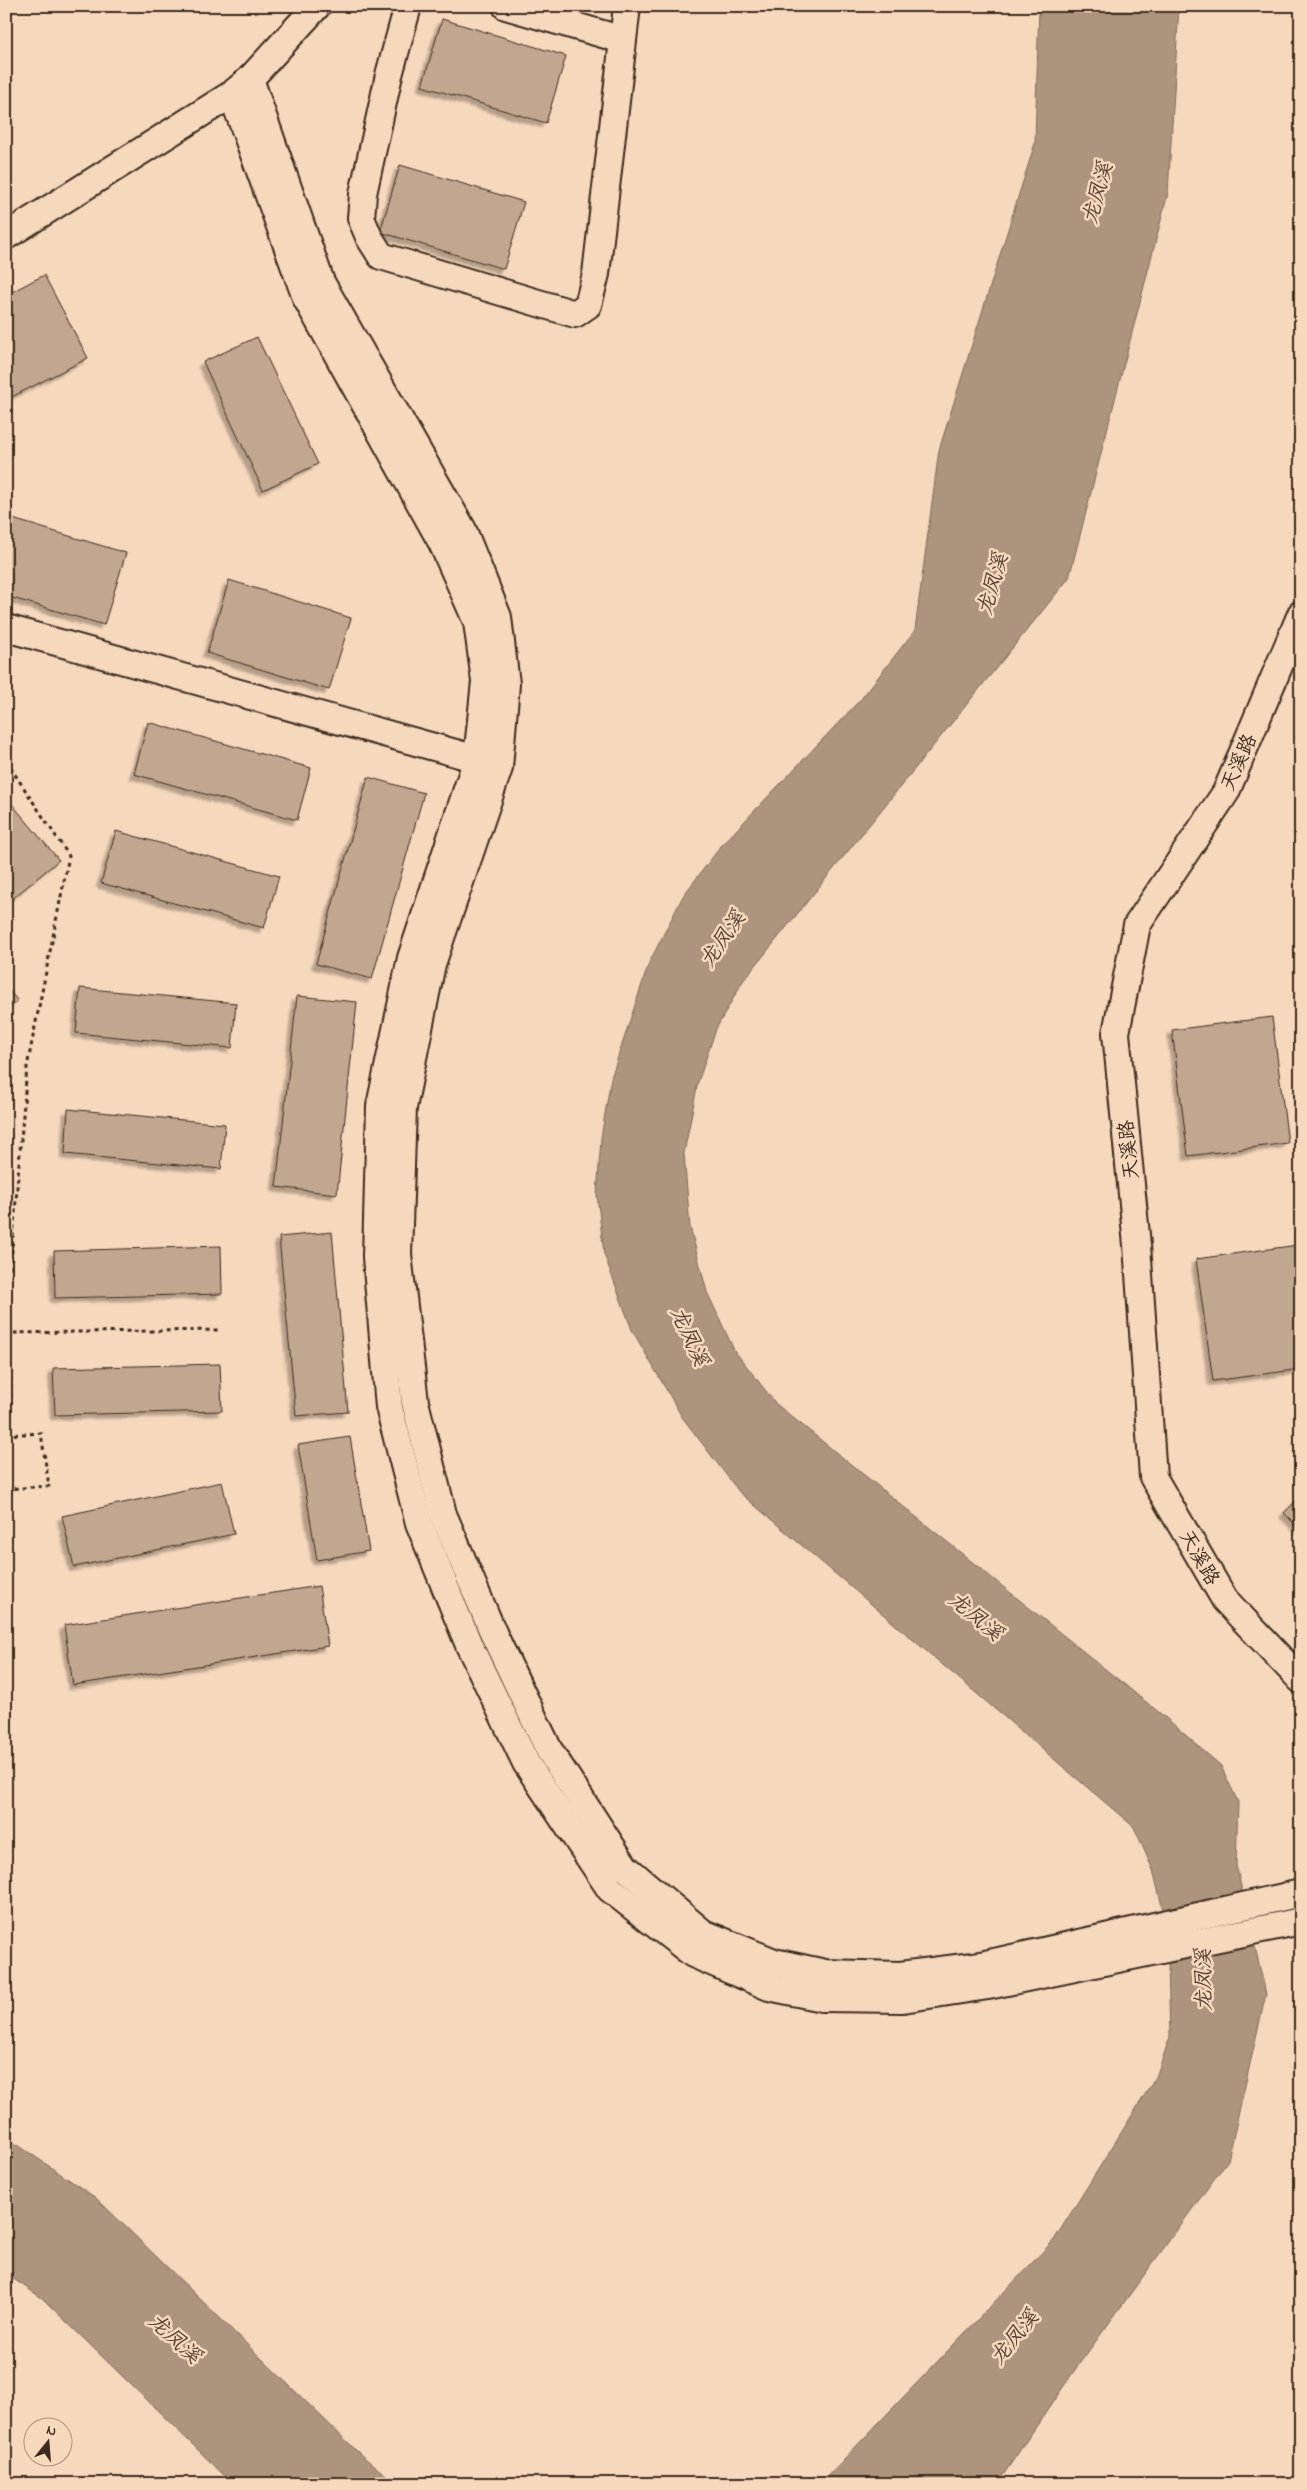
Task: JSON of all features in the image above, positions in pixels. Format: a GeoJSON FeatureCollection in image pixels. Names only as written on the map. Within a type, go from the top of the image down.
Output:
{"type":"FeatureCollection","features":[{"type":"Feature","properties":{"kind":"street"},"geometry":{"type":"LineString","coordinates":[[6,236],[241,86],[317,6]]}},
{"type":"Feature","properties":{"kind":"street"},"geometry":{"type":"LineString","coordinates":[[408,6],[389,75],[363,194],[361,218],[369,237],[381,256],[575,314],[588,305],[596,274],[627,6]]}},
{"type":"Feature","properties":{"kind":"street"},"geometry":{"type":"LineString","coordinates":[[506,6],[624,40]]}},
{"type":"Feature","properties":{"kind":"street"},"geometry":{"type":"LineString","coordinates":[[241,86],[321,282],[463,530],[498,617],[506,684],[499,768],[432,964],[403,1108],[398,1254],[415,1402],[443,1514],[495,1637],[549,1750],[625,1867],[703,1934],[774,1962],[824,1986],[903,1999],[988,1986],[1301,1921]]}},
{"type":"Feature","properties":{"kind":"street"},"geometry":{"type":"LineString","coordinates":[[241,86],[306,298],[442,543],[477,622],[485,681],[477,759],[411,958],[380,1106],[376,1257],[389,1407],[419,1523],[469,1645],[526,1763],[610,1889],[693,1954],[769,1987],[824,1986],[981,1965],[1301,1893]]}},
{"type":"Feature","properties":{"kind":"street","name":"天溪路"},"geometry":{"type":"LineString","coordinates":[[1301,614],[1226,792],[1137,925],[1116,1033],[1137,1245],[1154,1477],[1224,1600],[1301,1680]]}},
{"type":"Feature","properties":{"kind":"street"},"geometry":{"type":"LineString","coordinates":[[6,628],[477,759],[493,784]]}},
{"type":"Feature","properties":{"kind":"street"},"geometry":{"type":"LineString","coordinates":[[477,759],[501,744]]}},
{"type":"Feature","properties":{"kind":"path"},"geometry":{"type":"LineString","coordinates":[[6,761],[69,856],[27,1067],[10,1273],[11,1434]]}},
{"type":"Feature","properties":{"kind":"path"},"geometry":{"type":"LineString","coordinates":[[6,1331],[10,1333],[221,1330]]}},
{"type":"Feature","properties":{"kind":"path"},"geometry":{"type":"LineString","coordinates":[[6,1435],[41,1433],[49,1486],[6,1489]]}},
{"type":"Feature","properties":{"kind":"water","name":"龙凤溪"},"geometry":{"type":"Polygon","coordinates":[[[1039,6],[1179,6],[1168,193],[1069,578],[743,981],[716,1029],[698,1082],[684,1153],[690,1227],[707,1292],[734,1350],[776,1404],[1166,1718],[1221,1766],[1238,1802],[1236,1865],[1266,1994],[1228,2160],[1074,2371],[997,2484],[820,2484],[1054,2240],[1156,2077],[1170,2037],[1167,1926],[1153,1870],[1134,1827],[740,1493],[682,1417],[632,1330],[604,1254],[597,1195],[601,1138],[611,1078],[649,963],[683,896],[721,846],[861,699],[915,630],[939,450],[1035,143],[1039,6]]]}},
{"type":"Feature","properties":{"kind":"water","name":"龙凤溪"},"geometry":{"type":"Polygon","coordinates":[[[6,2137],[96,2198],[361,2455],[397,2484],[233,2484],[42,2298],[6,2274],[6,2137]]]}},
{"type":"Feature","properties":{"kind":"building"},"geometry":{"type":"Polygon","coordinates":[[[442,19],[566,56],[546,123],[422,86],[442,19]]]}},
{"type":"Feature","properties":{"kind":"building"},"geometry":{"type":"Polygon","coordinates":[[[400,165],[524,202],[504,269],[380,232],[400,165]]]}},
{"type":"Feature","properties":{"kind":"building"},"geometry":{"type":"Polygon","coordinates":[[[44,275],[88,358],[6,400],[6,295],[44,275]]]}},
{"type":"Feature","properties":{"kind":"building"},"geometry":{"type":"Polygon","coordinates":[[[257,337],[318,464],[263,490],[203,362],[257,337]]]}},
{"type":"Feature","properties":{"kind":"building"},"geometry":{"type":"Polygon","coordinates":[[[6,517],[126,553],[104,625],[6,596],[6,517]]]}},
{"type":"Feature","properties":{"kind":"building"},"geometry":{"type":"Polygon","coordinates":[[[229,580],[351,618],[329,690],[207,653],[229,580]]]}},
{"type":"Feature","properties":{"kind":"building"},"geometry":{"type":"Polygon","coordinates":[[[148,722],[311,768],[297,820],[134,774],[148,722]]]}},
{"type":"Feature","properties":{"kind":"building"},"geometry":{"type":"Polygon","coordinates":[[[368,777],[424,793],[372,979],[316,964],[368,777]]]}},
{"type":"Feature","properties":{"kind":"building"},"geometry":{"type":"Polygon","coordinates":[[[6,797],[59,860],[11,900],[6,894],[6,797]]]}},
{"type":"Feature","properties":{"kind":"building"},"geometry":{"type":"Polygon","coordinates":[[[116,831],[279,876],[264,928],[101,883],[116,831]]]}},
{"type":"Feature","properties":{"kind":"building"},"geometry":{"type":"Polygon","coordinates":[[[6,987],[18,1001],[6,1010],[6,987]]]}},
{"type":"Feature","properties":{"kind":"building"},"geometry":{"type":"Polygon","coordinates":[[[80,988],[236,1003],[232,1048],[76,1033],[80,988]]]}},
{"type":"Feature","properties":{"kind":"building"},"geometry":{"type":"Polygon","coordinates":[[[297,996],[357,1002],[337,1194],[276,1187],[297,996]]]}},
{"type":"Feature","properties":{"kind":"building"},"geometry":{"type":"Polygon","coordinates":[[[1272,1017],[1288,1143],[1188,1156],[1172,1030],[1272,1017]]]}},
{"type":"Feature","properties":{"kind":"building"},"geometry":{"type":"Polygon","coordinates":[[[68,1109],[225,1124],[221,1169],[65,1154],[68,1109]]]}},
{"type":"Feature","properties":{"kind":"building"},"geometry":{"type":"Polygon","coordinates":[[[6,1229],[11,1232],[6,1241],[6,1229]]]}},
{"type":"Feature","properties":{"kind":"building"},"geometry":{"type":"Polygon","coordinates":[[[332,1232],[348,1412],[296,1416],[279,1237],[332,1232]]]}},
{"type":"Feature","properties":{"kind":"building"},"geometry":{"type":"Polygon","coordinates":[[[1298,1245],[1301,1265],[1301,1369],[1213,1381],[1196,1259],[1298,1245]]]}},
{"type":"Feature","properties":{"kind":"building"},"geometry":{"type":"Polygon","coordinates":[[[221,1246],[222,1294],[55,1298],[54,1251],[221,1246]]]}},
{"type":"Feature","properties":{"kind":"building"},"geometry":{"type":"Polygon","coordinates":[[[220,1364],[222,1411],[55,1415],[53,1368],[220,1364]]]}},
{"type":"Feature","properties":{"kind":"building"},"geometry":{"type":"Polygon","coordinates":[[[350,1437],[369,1551],[317,1560],[298,1445],[350,1437]]]}},
{"type":"Feature","properties":{"kind":"building"},"geometry":{"type":"Polygon","coordinates":[[[222,1482],[234,1534],[74,1567],[62,1516],[222,1482]]]}},
{"type":"Feature","properties":{"kind":"building"},"geometry":{"type":"Polygon","coordinates":[[[1301,1496],[1301,1530],[1284,1513],[1301,1496]]]}},
{"type":"Feature","properties":{"kind":"building"},"geometry":{"type":"Polygon","coordinates":[[[319,1586],[328,1646],[73,1685],[64,1625],[319,1586]]]}}]}
